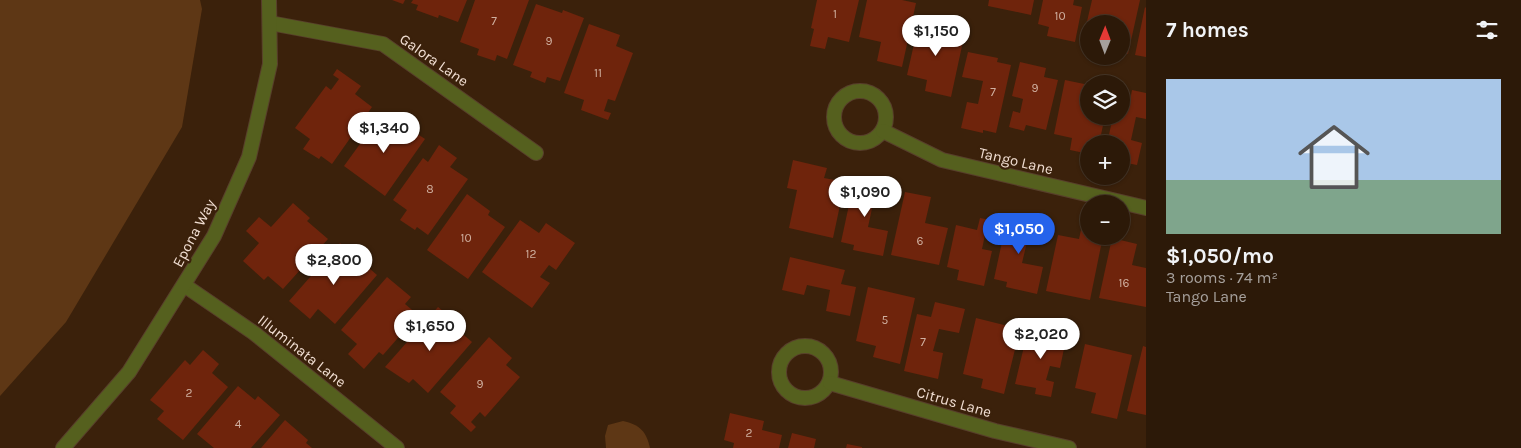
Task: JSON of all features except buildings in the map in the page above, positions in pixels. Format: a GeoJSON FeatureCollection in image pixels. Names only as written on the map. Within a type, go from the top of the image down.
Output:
{"type":"FeatureCollection","features":[{"type":"Feature","properties":{"kind":"street","name":"Epona Way"},"geometry":{"type":"LineString","coordinates":[[63,448],[130,372],[214,236],[249,157],[270,64],[269,0]]}},
{"type":"Feature","properties":{"kind":"street","name":"Galora Lane"},"geometry":{"type":"LineString","coordinates":[[270,23],[383,44],[536,152]]}},
{"type":"Feature","properties":{"kind":"street","name":"Tango Lane"},"geometry":{"type":"LineString","coordinates":[[883,131],[942,160],[1146,208]]}},
{"type":"Feature","properties":{"kind":"street","name":"Illuminata Lane"},"geometry":{"type":"LineString","coordinates":[[184,285],[254,333],[397,448]]}},
{"type":"Feature","properties":{"kind":"street","name":"Citrus Lane"},"geometry":{"type":"LineString","coordinates":[[830,383],[995,431],[1069,448]]}},
{"type":"Feature","properties":{"kind":"shaded area"},"geometry":{"type":"Polygon","coordinates":[[[0,0],[200,0],[202,9],[182,127],[66,322],[0,396],[0,0]]]}},
{"type":"Feature","properties":{"kind":"shaded area"},"geometry":{"type":"Polygon","coordinates":[[[623,421],[638,427],[644,433],[650,448],[606,448],[605,436],[608,425],[623,421]]]}}]}
